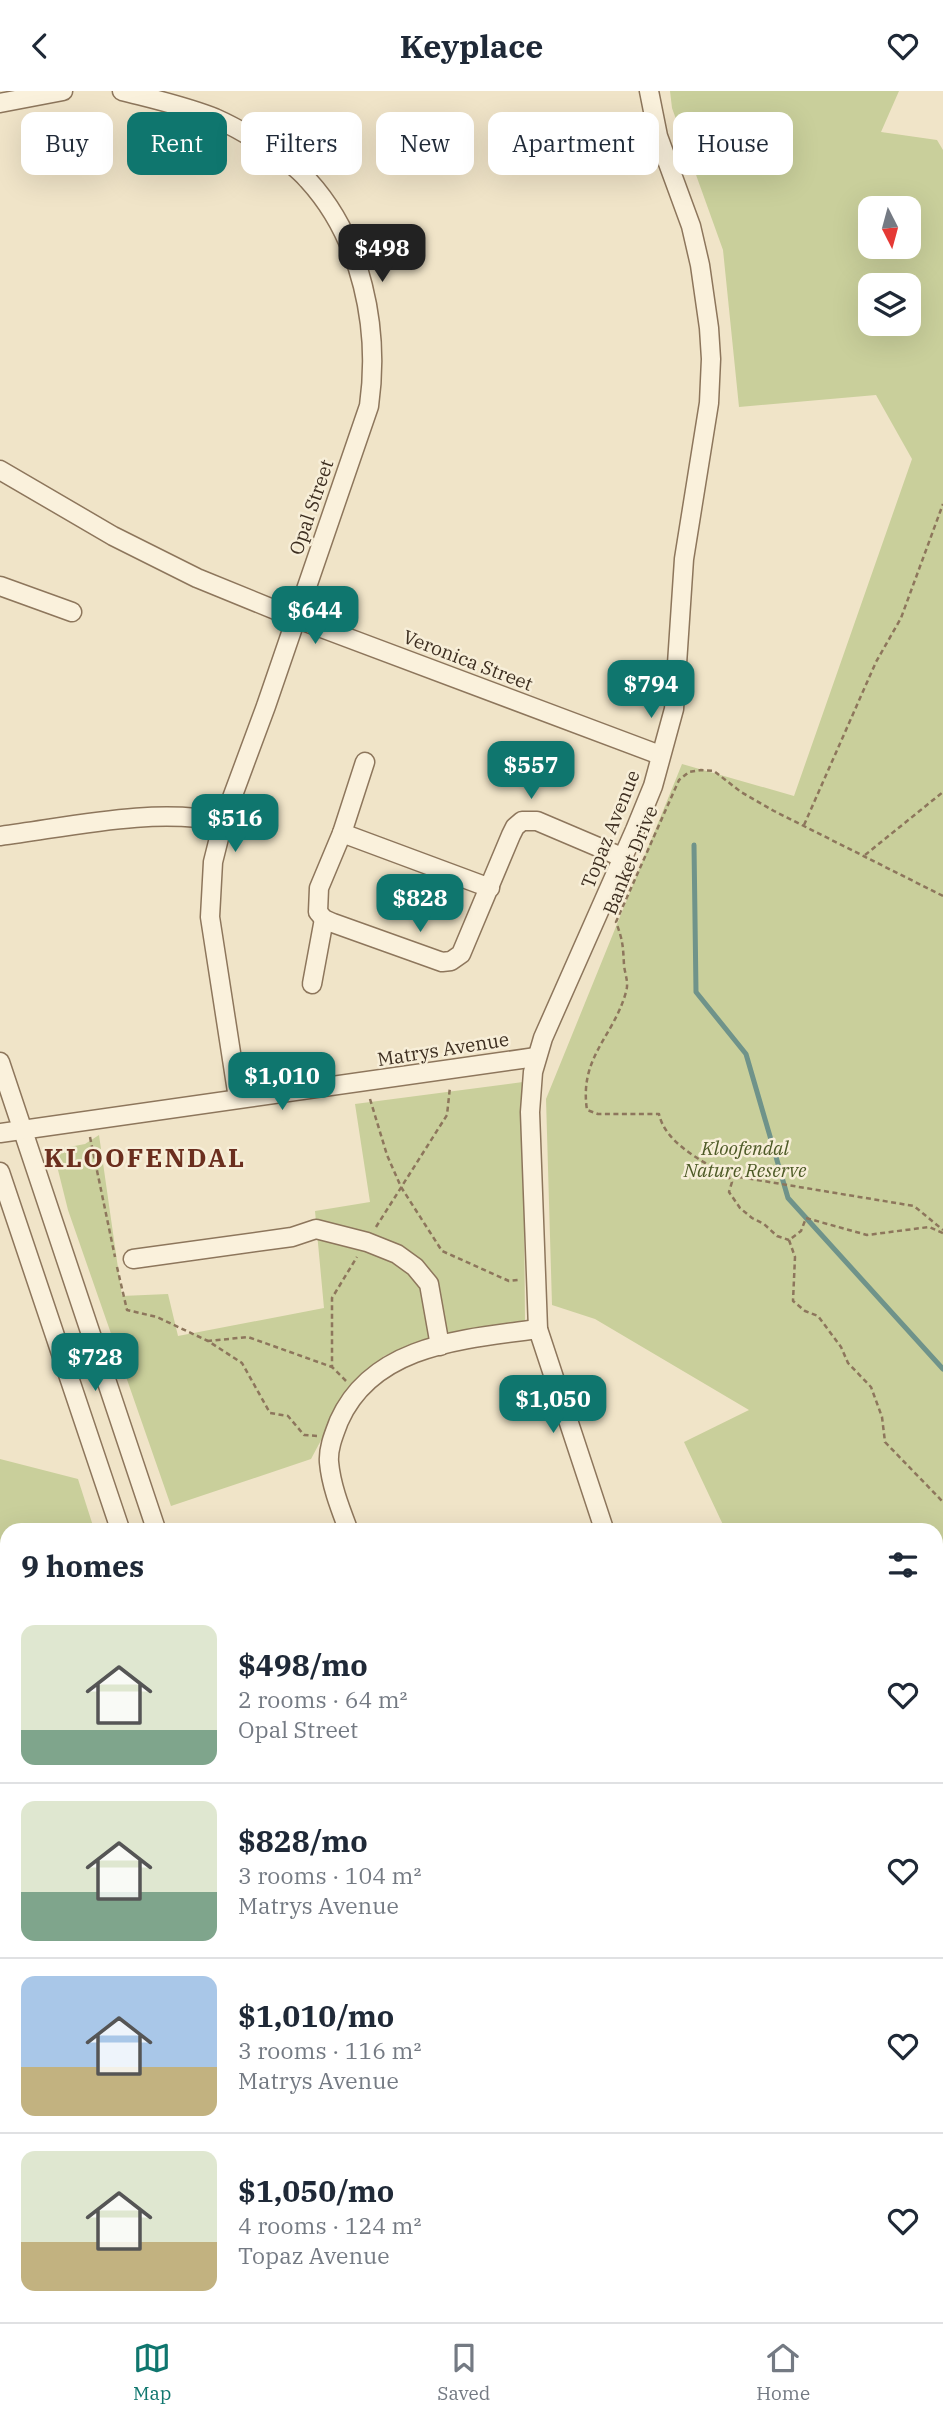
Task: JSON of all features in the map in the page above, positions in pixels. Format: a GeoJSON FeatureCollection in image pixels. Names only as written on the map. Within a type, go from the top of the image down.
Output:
{"type":"FeatureCollection","features":[{"type":"Feature","properties":{"kind":"street"},"geometry":{"type":"LineString","coordinates":[[0,103],[64,91]]}},
{"type":"Feature","properties":{"kind":"street","name":"Opal Street"},"geometry":{"type":"LineString","coordinates":[[122,91],[215,119],[267,148],[308,179],[330,210],[355,258],[369,317],[373,379],[369,405],[266,706],[223,822],[214,862],[210,905],[218,980],[238,1098]]}},
{"type":"Feature","properties":{"kind":"street","name":"Topaz Avenue"},"geometry":{"type":"LineString","coordinates":[[602,1523],[538,1329],[530,1112],[536,1057],[653,786],[674,709],[684,559],[706,430],[711,359],[698,256],[691,226],[658,136],[649,91]]}},
{"type":"Feature","properties":{"kind":"street","name":"Veronica Street"},"geometry":{"type":"LineString","coordinates":[[0,470],[146,554],[197,578],[295,618],[660,755]]}},
{"type":"Feature","properties":{"kind":"street"},"geometry":{"type":"LineString","coordinates":[[0,586],[72,612]]}},
{"type":"Feature","properties":{"kind":"street"},"geometry":{"type":"LineString","coordinates":[[365,762],[342,833],[319,888],[318,912],[324,919],[442,962],[451,961],[461,954],[515,827],[527,820],[537,821],[624,857]]}},
{"type":"Feature","properties":{"kind":"street"},"geometry":{"type":"LineString","coordinates":[[0,836],[185,815],[223,822]]}},
{"type":"Feature","properties":{"kind":"street"},"geometry":{"type":"LineString","coordinates":[[342,833],[490,888]]}},
{"type":"Feature","properties":{"kind":"street"},"geometry":{"type":"LineString","coordinates":[[312,984],[324,919]]}},
{"type":"Feature","properties":{"kind":"street","name":"Matrys Avenue"},"geometry":{"type":"LineString","coordinates":[[0,1133],[536,1057]]}},
{"type":"Feature","properties":{"kind":"street"},"geometry":{"type":"LineString","coordinates":[[0,1062],[154,1523]]}},
{"type":"Feature","properties":{"kind":"street"},"geometry":{"type":"LineString","coordinates":[[0,1171],[118,1523]]}},
{"type":"Feature","properties":{"kind":"street"},"geometry":{"type":"LineString","coordinates":[[133,1259],[292,1237],[316,1229],[367,1242],[397,1254],[415,1267],[429,1284],[439,1346]]}},
{"type":"Feature","properties":{"kind":"street"},"geometry":{"type":"LineString","coordinates":[[346,1523],[329,1461],[332,1437],[355,1391],[377,1371],[409,1355],[458,1340],[538,1329]]}},
{"type":"Feature","properties":{"kind":"path"},"geometry":{"type":"LineString","coordinates":[[943,504],[901,618],[876,662],[804,826],[943,896]]}},
{"type":"Feature","properties":{"kind":"path","name":"Banket Drive"},"geometry":{"type":"LineString","coordinates":[[804,826],[741,792],[714,771],[689,772],[678,781],[643,866],[616,922],[623,940],[627,990],[618,1014],[588,1069],[585,1094],[587,1110],[598,1114],[659,1114],[661,1123],[676,1141],[704,1163],[727,1175],[914,1206],[943,1231]]}},
{"type":"Feature","properties":{"kind":"path"},"geometry":{"type":"LineString","coordinates":[[865,855],[943,792]]}},
{"type":"Feature","properties":{"kind":"path"},"geometry":{"type":"LineString","coordinates":[[365,1082],[387,1155],[401,1187],[442,1251],[509,1281],[535,1279]]}},
{"type":"Feature","properties":{"kind":"path"},"geometry":{"type":"LineString","coordinates":[[727,1175],[732,1182],[729,1192],[740,1208],[777,1236],[789,1240],[796,1257],[793,1301],[818,1317],[841,1347],[848,1363],[871,1387],[882,1417],[886,1441],[943,1502]]}},
{"type":"Feature","properties":{"kind":"path"},"geometry":{"type":"LineString","coordinates":[[789,1240],[801,1231],[806,1218],[867,1234],[929,1227],[943,1231]]}},
{"type":"Feature","properties":{"kind":"path"},"geometry":{"type":"LineString","coordinates":[[332,1367],[248,1337],[208,1341],[242,1363],[270,1413],[288,1416],[303,1435],[332,1437]]}},
{"type":"Feature","properties":{"kind":"green space","name":"Kloofendal Nature Reserve"},"geometry":{"type":"Polygon","coordinates":[[[670,91],[899,91],[881,132],[937,140],[943,150],[943,1523],[722,1523],[684,1442],[749,1410],[595,1319],[552,1305],[546,1099],[682,764],[794,796],[912,459],[876,395],[739,407],[723,250],[696,175],[793,175],[793,112],[673,112],[670,91]]]}},
{"type":"Feature","properties":{"kind":"green space"},"geometry":{"type":"Polygon","coordinates":[[[523,1082],[525,1323],[472,1328],[384,1356],[350,1386],[311,1459],[171,1506],[68,1210],[53,1150],[85,1144],[99,1135],[122,1296],[168,1294],[178,1336],[324,1308],[315,1211],[370,1202],[355,1104],[523,1082]]]}},
{"type":"Feature","properties":{"kind":"green space"},"geometry":{"type":"Polygon","coordinates":[[[0,1459],[78,1479],[92,1523],[0,1523],[0,1459]]]}},
{"type":"Feature","properties":{"kind":"waterway"},"geometry":{"type":"LineString","coordinates":[[694,845],[696,992],[746,1054],[788,1198],[943,1369]]}},
{"type":"Feature","properties":{"kind":"district","name":"KLOOFENDAL"},"geometry":{"type":"Point","coordinates":[145,1157]}}]}
